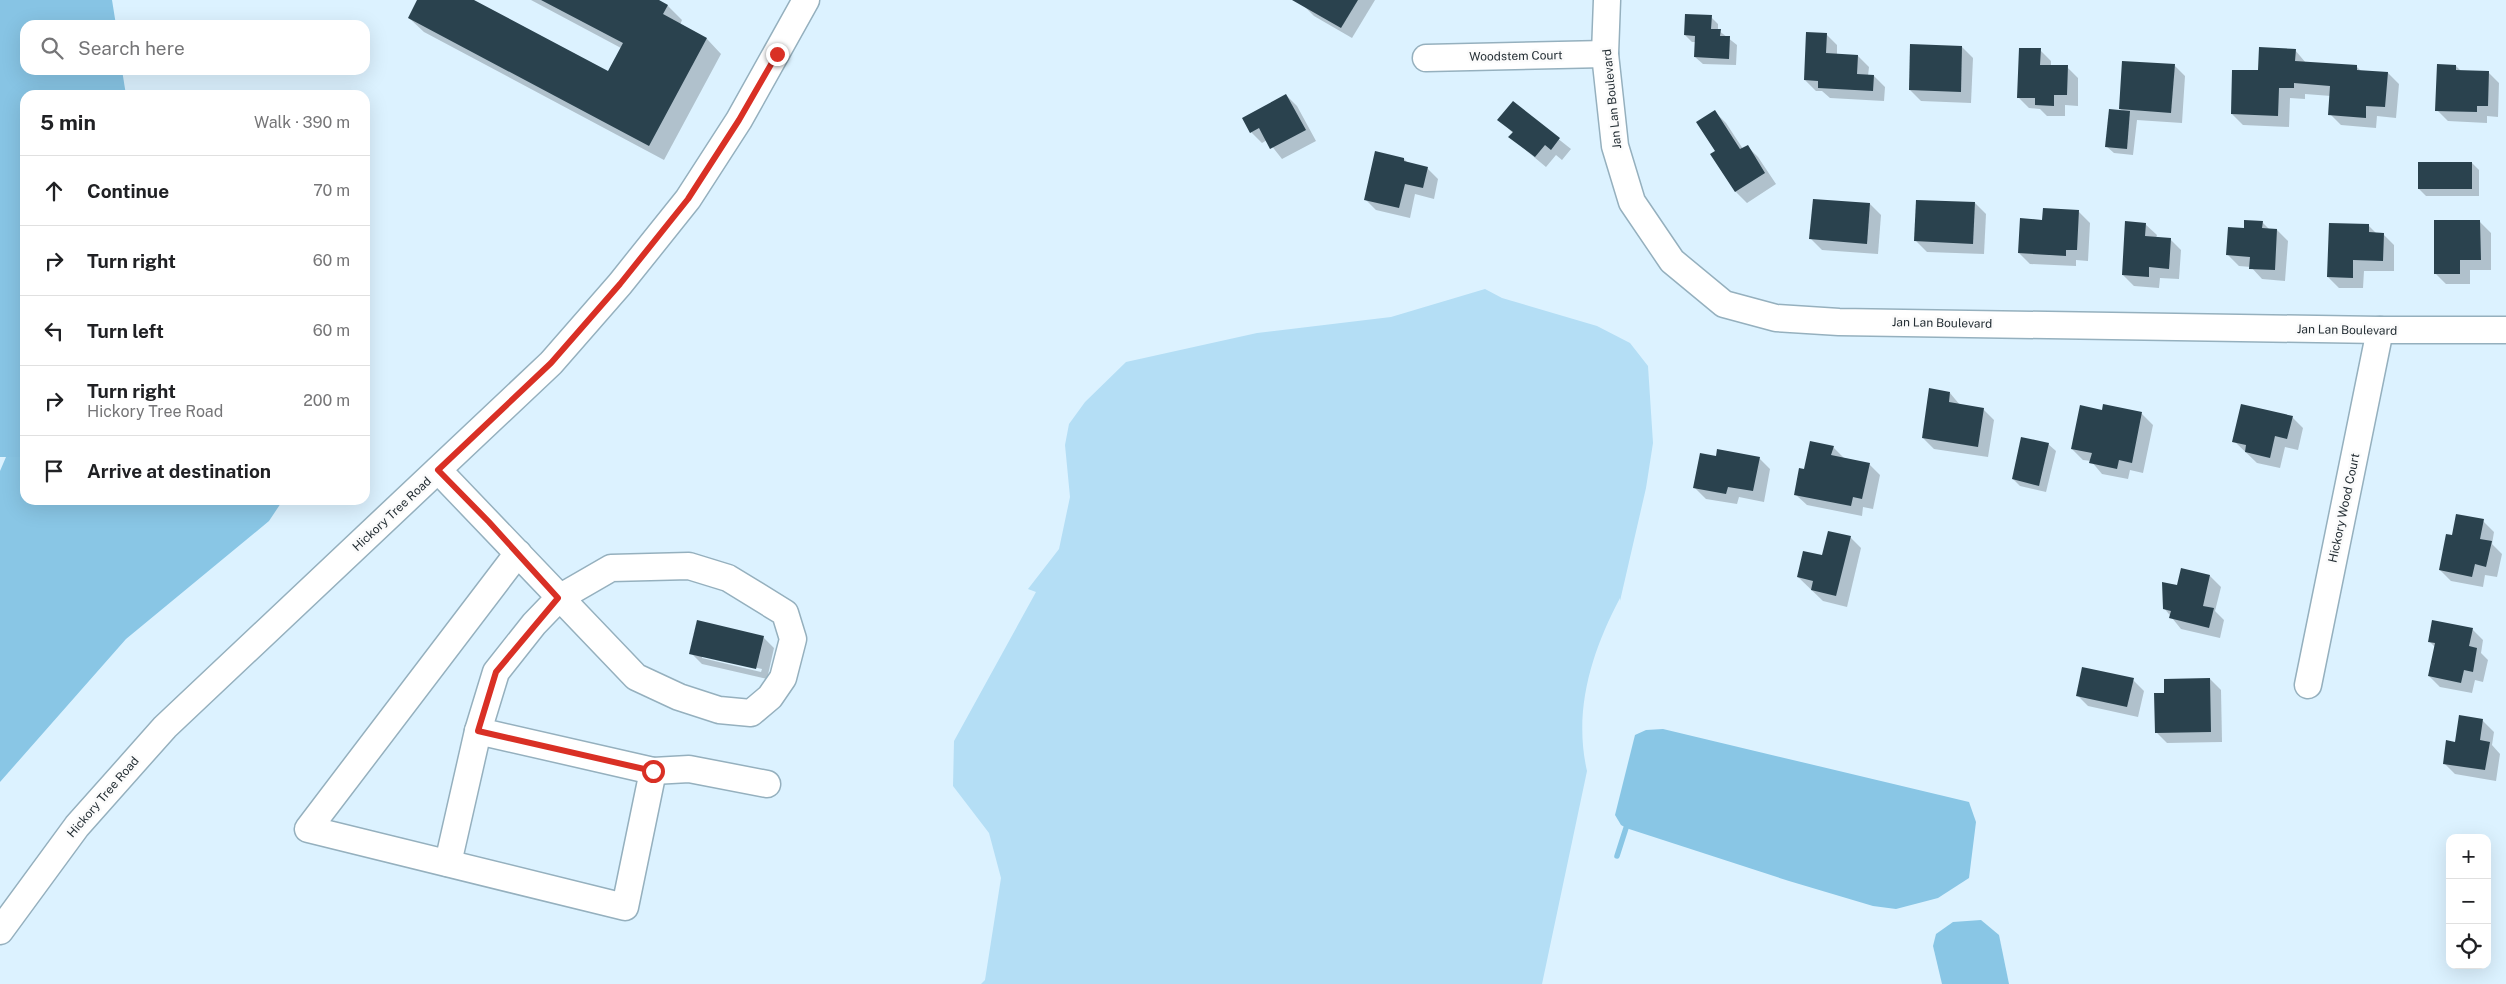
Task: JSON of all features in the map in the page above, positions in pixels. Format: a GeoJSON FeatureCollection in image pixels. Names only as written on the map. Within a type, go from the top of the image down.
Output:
{"type":"FeatureCollection","features":[{"type":"Feature","properties":{"kind":"street","name":"Hickory Tree Road"},"geometry":{"type":"LineString","coordinates":[[0,930],[76,826],[166,728],[551,363],[620,284],[688,199],[739,120],[806,0]]}},
{"type":"Feature","properties":{"kind":"street","name":"Jan Lan Boulevard"},"geometry":{"type":"LineString","coordinates":[[1608,0],[1605,54],[1615,146],[1632,202],[1672,261],[1724,304],[1776,318],[1840,322],[2380,330],[2506,330]]}},
{"type":"Feature","properties":{"kind":"street","name":"Woodstem Court"},"geometry":{"type":"LineString","coordinates":[[1426,58],[1605,54]]}},
{"type":"Feature","properties":{"kind":"street","name":"Hickory Wood Court"},"geometry":{"type":"LineString","coordinates":[[2308,685],[2380,330]]}},
{"type":"Feature","properties":{"kind":"street"},"geometry":{"type":"LineString","coordinates":[[438,470],[558,598],[636,677],[679,697],[719,710],[751,713],[770,697],[783,678],[794,639],[785,613],[728,578],[689,566],[610,568],[558,598],[496,672],[478,731],[448,863]]}},
{"type":"Feature","properties":{"kind":"street"},"geometry":{"type":"LineString","coordinates":[[518,554],[308,829],[625,907],[653,771]]}},
{"type":"Feature","properties":{"kind":"street"},"geometry":{"type":"LineString","coordinates":[[478,731],[653,771],[689,769],[766,784]]}},
{"type":"Feature","properties":{"kind":"shaded area"},"geometry":{"type":"Polygon","coordinates":[[[0,0],[112,0],[115,20],[20,20],[20,75],[123,75],[125,90],[20,90],[20,457],[0,457],[0,0]]]}},
{"type":"Feature","properties":{"kind":"shaded area"},"geometry":{"type":"Polygon","coordinates":[[[1485,289],[1502,298],[1597,326],[1630,343],[1648,366],[1653,443],[1646,488],[1620,601],[1620,598],[1601,639],[1588,681],[1582,726],[1587,771],[1542,984],[981,984],[985,980],[1001,878],[989,833],[953,786],[954,741],[1036,592],[1028,589],[1059,549],[1070,497],[1065,445],[1069,424],[1085,402],[1126,362],[1257,333],[1391,317],[1485,289]]]}},
{"type":"Feature","properties":{"kind":"shaded area"},"geometry":{"type":"Polygon","coordinates":[[[6,457],[20,457],[20,505],[280,505],[269,521],[126,639],[0,782],[0,471],[6,457]]]}},
{"type":"Feature","properties":{"kind":"shaded area"},"geometry":{"type":"Polygon","coordinates":[[[1663,729],[1969,802],[1976,822],[1969,878],[1938,898],[1896,909],[1873,906],[1626,828],[1621,825],[1615,815],[1635,735],[1646,730],[1663,729]]]}},
{"type":"Feature","properties":{"kind":"shaded area"},"geometry":{"type":"Polygon","coordinates":[[[1981,920],[1999,935],[2009,984],[1942,984],[1933,946],[1936,934],[1953,922],[1981,920]]]}},
{"type":"Feature","properties":{"kind":"building"},"geometry":{"type":"Polygon","coordinates":[[[417,0],[474,0],[608,71],[623,43],[541,0],[659,0],[668,5],[663,14],[707,38],[649,146],[408,18],[417,0]]]}},
{"type":"Feature","properties":{"kind":"building"},"geometry":{"type":"Polygon","coordinates":[[[1292,0],[1358,0],[1341,28],[1292,0]]]}},
{"type":"Feature","properties":{"kind":"building"},"geometry":{"type":"Polygon","coordinates":[[[1685,14],[1712,15],[1711,29],[1721,29],[1720,36],[1730,36],[1729,59],[1694,57],[1695,36],[1684,35],[1685,14]]]}},
{"type":"Feature","properties":{"kind":"building"},"geometry":{"type":"Polygon","coordinates":[[[1806,32],[1827,33],[1826,53],[1858,55],[1857,74],[1874,75],[1873,91],[1818,88],[1818,81],[1804,80],[1806,32]]]}},
{"type":"Feature","properties":{"kind":"building"},"geometry":{"type":"Polygon","coordinates":[[[1910,44],[1962,46],[1961,92],[1909,90],[1910,44]]]}},
{"type":"Feature","properties":{"kind":"building"},"geometry":{"type":"Polygon","coordinates":[[[2259,47],[2296,49],[2295,61],[2357,65],[2357,70],[2388,72],[2385,107],[2366,106],[2366,118],[2328,115],[2330,86],[2294,83],[2294,88],[2279,88],[2278,116],[2231,114],[2232,70],[2258,70],[2259,47]]]}},
{"type":"Feature","properties":{"kind":"building"},"geometry":{"type":"Polygon","coordinates":[[[2019,48],[2041,48],[2040,65],[2068,65],[2067,95],[2054,95],[2054,106],[2035,105],[2035,98],[2017,98],[2019,48]]]}},
{"type":"Feature","properties":{"kind":"building"},"geometry":{"type":"Polygon","coordinates":[[[2122,61],[2175,64],[2171,113],[2119,109],[2122,61]]]}},
{"type":"Feature","properties":{"kind":"building"},"geometry":{"type":"Polygon","coordinates":[[[2437,64],[2456,65],[2456,70],[2489,71],[2488,106],[2477,106],[2477,112],[2435,111],[2437,64]]]}},
{"type":"Feature","properties":{"kind":"building"},"geometry":{"type":"Polygon","coordinates":[[[1286,94],[1306,130],[1270,149],[1259,128],[1250,133],[1242,118],[1286,94]]]}},
{"type":"Feature","properties":{"kind":"building"},"geometry":{"type":"Polygon","coordinates":[[[1513,101],[1560,138],[1551,150],[1545,145],[1535,157],[1508,137],[1513,132],[1497,120],[1513,101]]]}},
{"type":"Feature","properties":{"kind":"building"},"geometry":{"type":"Polygon","coordinates":[[[2109,109],[2130,111],[2127,149],[2105,147],[2109,109]]]}},
{"type":"Feature","properties":{"kind":"building"},"geometry":{"type":"Polygon","coordinates":[[[1715,110],[1740,149],[1748,145],[1765,173],[1735,192],[1710,154],[1715,151],[1696,122],[1715,110]]]}},
{"type":"Feature","properties":{"kind":"building"},"geometry":{"type":"Polygon","coordinates":[[[1375,151],[1404,158],[1404,161],[1428,167],[1423,188],[1405,184],[1399,208],[1364,200],[1375,151]]]}},
{"type":"Feature","properties":{"kind":"building"},"geometry":{"type":"Polygon","coordinates":[[[2418,162],[2472,162],[2472,189],[2418,189],[2418,162]]]}},
{"type":"Feature","properties":{"kind":"building"},"geometry":{"type":"Polygon","coordinates":[[[1813,199],[1870,203],[1867,244],[1809,239],[1813,199]]]}},
{"type":"Feature","properties":{"kind":"building"},"geometry":{"type":"Polygon","coordinates":[[[1916,200],[1975,202],[1973,244],[1914,241],[1916,200]]]}},
{"type":"Feature","properties":{"kind":"building"},"geometry":{"type":"Polygon","coordinates":[[[2043,208],[2079,210],[2077,250],[2066,250],[2066,256],[2018,253],[2020,218],[2042,220],[2043,208]]]}},
{"type":"Feature","properties":{"kind":"building"},"geometry":{"type":"Polygon","coordinates":[[[2244,220],[2263,221],[2262,228],[2277,229],[2275,270],[2249,269],[2250,257],[2226,255],[2228,227],[2244,228],[2244,220]]]}},
{"type":"Feature","properties":{"kind":"building"},"geometry":{"type":"Polygon","coordinates":[[[2434,220],[2480,220],[2481,260],[2460,260],[2460,274],[2434,274],[2434,220]]]}},
{"type":"Feature","properties":{"kind":"building"},"geometry":{"type":"Polygon","coordinates":[[[2125,221],[2146,223],[2145,236],[2171,238],[2169,269],[2149,267],[2149,277],[2122,275],[2125,221]]]}},
{"type":"Feature","properties":{"kind":"building"},"geometry":{"type":"Polygon","coordinates":[[[2329,223],[2369,224],[2369,232],[2384,233],[2383,261],[2353,260],[2353,278],[2327,277],[2329,223]]]}},
{"type":"Feature","properties":{"kind":"building"},"geometry":{"type":"Polygon","coordinates":[[[1929,388],[1950,392],[1949,402],[1984,408],[1978,447],[1922,438],[1929,388]]]}},
{"type":"Feature","properties":{"kind":"building"},"geometry":{"type":"Polygon","coordinates":[[[2103,404],[2142,412],[2132,463],[2119,460],[2117,469],[2089,463],[2092,453],[2071,449],[2080,405],[2102,410],[2103,404]]]}},
{"type":"Feature","properties":{"kind":"building"},"geometry":{"type":"Polygon","coordinates":[[[2241,404],[2293,416],[2287,439],[2275,436],[2270,458],[2245,452],[2246,445],[2232,442],[2241,404]]]}},
{"type":"Feature","properties":{"kind":"building"},"geometry":{"type":"Polygon","coordinates":[[[2021,437],[2049,443],[2039,486],[2012,479],[2021,437]]]}},
{"type":"Feature","properties":{"kind":"building"},"geometry":{"type":"Polygon","coordinates":[[[1810,441],[1834,446],[1831,455],[1870,463],[1862,499],[1853,497],[1851,506],[1794,495],[1799,468],[1804,469],[1810,441]]]}},
{"type":"Feature","properties":{"kind":"building"},"geometry":{"type":"Polygon","coordinates":[[[1717,449],[1760,457],[1753,491],[1728,487],[1726,494],[1693,488],[1700,453],[1716,456],[1717,449]]]}},
{"type":"Feature","properties":{"kind":"building"},"geometry":{"type":"Polygon","coordinates":[[[2456,514],[2484,519],[2480,539],[2492,541],[2486,567],[2475,564],[2472,577],[2439,570],[2446,534],[2452,535],[2456,514]]]}},
{"type":"Feature","properties":{"kind":"building"},"geometry":{"type":"Polygon","coordinates":[[[1828,531],[1851,536],[1836,596],[1811,590],[1813,581],[1797,577],[1803,551],[1822,555],[1828,531]]]}},
{"type":"Feature","properties":{"kind":"building"},"geometry":{"type":"Polygon","coordinates":[[[2181,568],[2210,575],[2203,606],[2214,608],[2209,628],[2169,618],[2171,611],[2163,609],[2162,582],[2177,585],[2181,568]]]}},
{"type":"Feature","properties":{"kind":"building"},"geometry":{"type":"Polygon","coordinates":[[[697,620],[764,636],[756,669],[689,654],[697,620]]]}},
{"type":"Feature","properties":{"kind":"building"},"geometry":{"type":"Polygon","coordinates":[[[2432,620],[2473,628],[2469,646],[2477,648],[2473,672],[2464,670],[2461,683],[2428,676],[2435,643],[2428,642],[2432,620]]]}},
{"type":"Feature","properties":{"kind":"building"},"geometry":{"type":"Polygon","coordinates":[[[2082,667],[2134,678],[2127,707],[2076,696],[2082,667]]]}},
{"type":"Feature","properties":{"kind":"building"},"geometry":{"type":"Polygon","coordinates":[[[2210,678],[2211,732],[2155,733],[2154,693],[2164,693],[2164,679],[2210,678]]]}},
{"type":"Feature","properties":{"kind":"building"},"geometry":{"type":"Polygon","coordinates":[[[2459,715],[2483,719],[2480,740],[2490,742],[2485,770],[2443,764],[2446,740],[2455,742],[2459,715]]]}},
{"type":"Feature","properties":{"kind":"waterway"},"geometry":{"type":"LineString","coordinates":[[1617,856],[1626,828]]}},
{"type":"Feature","properties":{"kind":"route"},"geometry":{"type":"LineString","coordinates":[[653,771],[478,731],[496,672],[534,624],[558,598],[489,522],[438,470],[551,363],[620,284],[688,199],[739,120],[777,54]]}}]}
